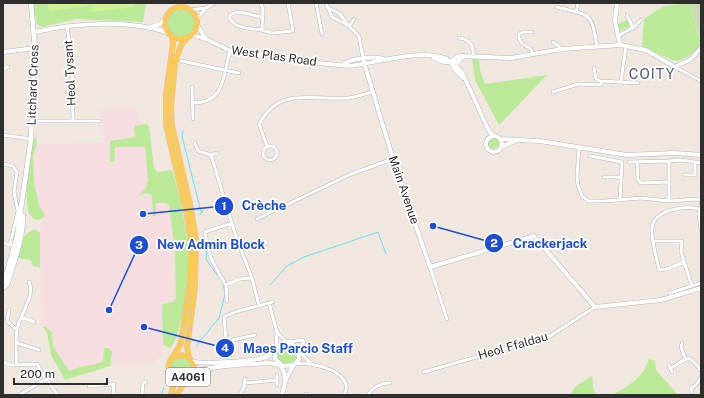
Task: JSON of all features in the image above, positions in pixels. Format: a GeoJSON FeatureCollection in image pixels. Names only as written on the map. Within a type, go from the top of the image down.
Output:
{"type":"FeatureCollection","features":[{"type":"Feature","properties":{"kind":"main road","name":"Litchard Cross"},"geometry":{"type":"LineString","coordinates":[[3,287],[7,285],[14,245],[23,224],[24,189],[31,139],[35,48],[35,32],[31,3]]}},
{"type":"Feature","properties":{"kind":"main road"},"geometry":{"type":"LineString","coordinates":[[170,12],[175,8],[186,7],[197,22],[189,37],[179,39],[170,34],[166,23],[166,18],[173,3]]}},
{"type":"Feature","properties":{"kind":"main road","name":"A4061"},"geometry":{"type":"LineString","coordinates":[[170,34],[173,44],[166,94],[166,124],[187,215],[191,260],[189,289],[182,339],[179,349],[169,365],[172,376],[171,395]]}},
{"type":"Feature","properties":{"kind":"main road","name":"A4061"},"geometry":{"type":"LineString","coordinates":[[177,395],[194,367],[187,347],[196,284],[196,240],[192,209],[172,126],[171,107],[175,63],[178,51],[189,37]]}},
{"type":"Feature","properties":{"kind":"main road","name":"A4061"},"geometry":{"type":"LineString","coordinates":[[173,357],[183,355],[190,359]]}},
{"type":"Feature","properties":{"kind":"main road","name":"A4061"},"geometry":{"type":"LineString","coordinates":[[172,376],[178,379],[186,378]]}},
{"type":"Feature","properties":{"kind":"street"},"geometry":{"type":"LineString","coordinates":[[206,39],[197,22],[206,8],[214,3]]}},
{"type":"Feature","properties":{"kind":"street"},"geometry":{"type":"LineString","coordinates":[[261,3],[262,30]]}},
{"type":"Feature","properties":{"kind":"street"},"geometry":{"type":"LineString","coordinates":[[262,17],[253,16],[242,12],[235,12],[230,15],[230,19],[235,25],[246,29],[262,30],[272,33],[293,31],[288,3]]}},
{"type":"Feature","properties":{"kind":"street"},"geometry":{"type":"LineString","coordinates":[[322,34],[317,5],[326,3],[332,17],[349,26]]}},
{"type":"Feature","properties":{"kind":"street"},"geometry":{"type":"LineString","coordinates":[[576,12],[578,3]]}},
{"type":"Feature","properties":{"kind":"street"},"geometry":{"type":"LineString","coordinates":[[617,3],[615,22],[620,45]]}},
{"type":"Feature","properties":{"kind":"street"},"geometry":{"type":"LineString","coordinates":[[186,7],[206,8]]}},
{"type":"Feature","properties":{"kind":"street"},"geometry":{"type":"LineString","coordinates":[[327,7],[340,14],[359,36],[364,61]]}},
{"type":"Feature","properties":{"kind":"street"},"geometry":{"type":"LineString","coordinates":[[556,8],[576,12],[589,17],[593,22],[597,47]]}},
{"type":"Feature","properties":{"kind":"street"},"geometry":{"type":"LineString","coordinates":[[627,15],[633,28]]}},
{"type":"Feature","properties":{"kind":"street"},"geometry":{"type":"LineString","coordinates":[[148,28],[160,24],[166,18]]}},
{"type":"Feature","properties":{"kind":"street"},"geometry":{"type":"LineString","coordinates":[[349,26],[354,19]]}},
{"type":"Feature","properties":{"kind":"street"},"geometry":{"type":"LineString","coordinates":[[618,36],[633,28],[641,20]]}},
{"type":"Feature","properties":{"kind":"street"},"geometry":{"type":"LineString","coordinates":[[35,32],[86,24],[148,28],[170,34]]}},
{"type":"Feature","properties":{"kind":"street","name":"Heol Tysant"},"geometry":{"type":"LineString","coordinates":[[67,26],[72,62],[73,121]]}},
{"type":"Feature","properties":{"kind":"street"},"geometry":{"type":"LineString","coordinates":[[532,32],[523,32],[519,34],[521,43],[531,49],[532,54]]}},
{"type":"Feature","properties":{"kind":"street","name":"West Plas Road"},"geometry":{"type":"LineString","coordinates":[[189,37],[206,39],[230,51],[291,57],[325,64],[344,64],[378,57],[384,59],[431,56],[441,56],[452,63]]}},
{"type":"Feature","properties":{"kind":"street"},"geometry":{"type":"LineString","coordinates":[[459,38],[470,43],[473,47],[473,56]]}},
{"type":"Feature","properties":{"kind":"street"},"geometry":{"type":"LineString","coordinates":[[553,42],[562,49]]}},
{"type":"Feature","properties":{"kind":"street"},"geometry":{"type":"LineString","coordinates":[[701,81],[646,50],[620,45],[562,49],[511,58],[464,56],[457,63],[452,63],[455,70],[463,78],[488,129],[493,136],[500,139],[515,141],[540,141],[627,154],[675,153],[701,155]]}},
{"type":"Feature","properties":{"kind":"street"},"geometry":{"type":"LineString","coordinates":[[621,81],[626,46]]}},
{"type":"Feature","properties":{"kind":"street"},"geometry":{"type":"LineString","coordinates":[[3,52],[35,48]]}},
{"type":"Feature","properties":{"kind":"street"},"geometry":{"type":"LineString","coordinates":[[675,67],[691,59],[701,48]]}},
{"type":"Feature","properties":{"kind":"street"},"geometry":{"type":"LineString","coordinates":[[193,103],[206,102],[214,98],[220,89],[230,51]]}},
{"type":"Feature","properties":{"kind":"street"},"geometry":{"type":"LineString","coordinates":[[181,60],[240,74]]}},
{"type":"Feature","properties":{"kind":"street","name":"Main Avenue"},"geometry":{"type":"LineString","coordinates":[[364,61],[393,159],[447,319]]}},
{"type":"Feature","properties":{"kind":"street"},"geometry":{"type":"LineString","coordinates":[[3,69],[8,67]]}},
{"type":"Feature","properties":{"kind":"street"},"geometry":{"type":"LineString","coordinates":[[594,68],[596,79],[603,81],[636,81]]}},
{"type":"Feature","properties":{"kind":"street"},"geometry":{"type":"LineString","coordinates":[[554,92],[578,84],[600,85],[603,81]]}},
{"type":"Feature","properties":{"kind":"street"},"geometry":{"type":"LineString","coordinates":[[192,87],[193,119]]}},
{"type":"Feature","properties":{"kind":"street"},"geometry":{"type":"LineString","coordinates":[[267,146],[260,124],[271,108],[286,99],[297,97],[349,98],[372,92]]}},
{"type":"Feature","properties":{"kind":"street"},"geometry":{"type":"LineString","coordinates":[[32,121],[99,121]]}},
{"type":"Feature","properties":{"kind":"street"},"geometry":{"type":"LineString","coordinates":[[488,129],[485,145],[490,151],[495,152],[501,147],[515,141]]}},
{"type":"Feature","properties":{"kind":"street"},"geometry":{"type":"LineString","coordinates":[[3,135],[31,139]]}},
{"type":"Feature","properties":{"kind":"street"},"geometry":{"type":"LineString","coordinates":[[487,139],[493,136]]}},
{"type":"Feature","properties":{"kind":"street"},"geometry":{"type":"LineString","coordinates":[[500,139],[501,147]]}},
{"type":"Feature","properties":{"kind":"street"},"geometry":{"type":"LineString","coordinates":[[195,143],[197,150],[211,155],[217,153]]}},
{"type":"Feature","properties":{"kind":"street"},"geometry":{"type":"LineString","coordinates":[[267,146],[272,146],[275,149],[276,155],[273,159],[267,159],[264,156],[263,151],[267,146]]}},
{"type":"Feature","properties":{"kind":"street"},"geometry":{"type":"LineString","coordinates":[[579,147],[577,177],[582,196],[588,201],[597,202],[640,198],[669,201],[685,199],[701,201]]}},
{"type":"Feature","properties":{"kind":"street"},"geometry":{"type":"LineString","coordinates":[[211,155],[260,306]]}},
{"type":"Feature","properties":{"kind":"street"},"geometry":{"type":"LineString","coordinates":[[590,156],[622,162],[620,200]]}},
{"type":"Feature","properties":{"kind":"street"},"geometry":{"type":"LineString","coordinates":[[257,219],[351,174],[393,159]]}},
{"type":"Feature","properties":{"kind":"street"},"geometry":{"type":"LineString","coordinates":[[669,161],[669,201]]}},
{"type":"Feature","properties":{"kind":"street"},"geometry":{"type":"LineString","coordinates":[[629,162],[669,161],[700,163]]}},
{"type":"Feature","properties":{"kind":"street"},"geometry":{"type":"LineString","coordinates":[[637,162],[638,180],[641,183],[669,182]]}},
{"type":"Feature","properties":{"kind":"street"},"geometry":{"type":"LineString","coordinates":[[684,175],[695,175],[695,162]]}},
{"type":"Feature","properties":{"kind":"street"},"geometry":{"type":"LineString","coordinates":[[3,164],[13,166],[17,172],[14,192],[18,211],[14,245],[3,243]]}},
{"type":"Feature","properties":{"kind":"street"},"geometry":{"type":"LineString","coordinates":[[604,177],[621,177]]}},
{"type":"Feature","properties":{"kind":"street"},"geometry":{"type":"LineString","coordinates":[[684,262],[667,269],[659,270],[652,226],[666,212],[690,207],[700,207],[701,230]]}},
{"type":"Feature","properties":{"kind":"street"},"geometry":{"type":"LineString","coordinates":[[227,301],[226,285],[213,265],[208,253],[205,232],[232,223]]}},
{"type":"Feature","properties":{"kind":"street"},"geometry":{"type":"LineString","coordinates":[[430,267],[534,236],[595,307],[661,300],[701,288]]}},
{"type":"Feature","properties":{"kind":"street"},"geometry":{"type":"LineString","coordinates":[[654,241],[682,241],[681,252],[692,286]]}},
{"type":"Feature","properties":{"kind":"street"},"geometry":{"type":"LineString","coordinates":[[226,285],[240,279],[252,278]]}},
{"type":"Feature","properties":{"kind":"street"},"geometry":{"type":"LineString","coordinates":[[16,365],[17,330],[31,286],[29,282]]}},
{"type":"Feature","properties":{"kind":"street"},"geometry":{"type":"LineString","coordinates":[[670,293],[701,283]]}},
{"type":"Feature","properties":{"kind":"street"},"geometry":{"type":"LineString","coordinates":[[255,335],[228,341],[226,340],[224,317],[235,312],[271,302],[277,332],[275,359],[284,372],[285,382]]}},
{"type":"Feature","properties":{"kind":"street","name":"Heol Ffaldau"},"geometry":{"type":"LineString","coordinates":[[424,372],[550,336],[595,307]]}},
{"type":"Feature","properties":{"kind":"street"},"geometry":{"type":"LineString","coordinates":[[9,310],[7,321],[17,330]]}},
{"type":"Feature","properties":{"kind":"street"},"geometry":{"type":"LineString","coordinates":[[21,316],[34,322]]}},
{"type":"Feature","properties":{"kind":"street"},"geometry":{"type":"LineString","coordinates":[[277,332],[280,337],[295,345],[305,359],[313,364],[342,376],[346,384],[345,395]]}},
{"type":"Feature","properties":{"kind":"street"},"geometry":{"type":"LineString","coordinates":[[190,359],[206,364],[262,358],[275,350],[280,343],[303,340],[304,342],[299,351],[299,359],[294,364],[285,382],[282,395]]}},
{"type":"Feature","properties":{"kind":"street"},"geometry":{"type":"LineString","coordinates":[[17,343],[39,350]]}},
{"type":"Feature","properties":{"kind":"street"},"geometry":{"type":"LineString","coordinates":[[682,343],[681,347],[685,358]]}},
{"type":"Feature","properties":{"kind":"street"},"geometry":{"type":"LineString","coordinates":[[670,369],[685,358]]}},
{"type":"Feature","properties":{"kind":"street"},"geometry":{"type":"LineString","coordinates":[[685,358],[694,361],[701,371]]}},
{"type":"Feature","properties":{"kind":"street"},"geometry":{"type":"LineString","coordinates":[[3,362],[16,365],[37,364],[58,395]]}},
{"type":"Feature","properties":{"kind":"street"},"geometry":{"type":"LineString","coordinates":[[191,374],[200,370],[213,368],[270,363],[286,367],[294,364],[313,364]]}},
{"type":"Feature","properties":{"kind":"street"},"geometry":{"type":"LineString","coordinates":[[277,375],[277,385]]}},
{"type":"Feature","properties":{"kind":"street"},"geometry":{"type":"LineString","coordinates":[[687,387],[691,388],[696,385],[701,377]]}},
{"type":"Feature","properties":{"kind":"street"},"geometry":{"type":"LineString","coordinates":[[19,395],[46,379]]}},
{"type":"Feature","properties":{"kind":"street"},"geometry":{"type":"LineString","coordinates":[[240,395],[245,381],[277,380]]}},
{"type":"Feature","properties":{"kind":"street"},"geometry":{"type":"LineString","coordinates":[[142,395],[143,383],[146,382]]}},
{"type":"Feature","properties":{"kind":"street"},"geometry":{"type":"LineString","coordinates":[[368,395],[378,386],[384,383],[390,383]]}},
{"type":"Feature","properties":{"kind":"street"},"geometry":{"type":"LineString","coordinates":[[89,386],[114,384],[113,395]]}},
{"type":"Feature","properties":{"kind":"street"},"geometry":{"type":"LineString","coordinates":[[691,388],[692,392]]}},
{"type":"Feature","properties":{"kind":"shaded area"},"geometry":{"type":"Polygon","coordinates":[[[136,106],[139,121],[143,125],[153,168],[171,205],[179,269],[178,298],[175,301],[162,304],[163,355],[151,364],[111,365],[101,363],[68,374],[52,349],[50,333],[42,323],[40,233],[42,223],[34,192],[33,144],[104,143],[100,111],[136,106]]]}},
{"type":"Feature","properties":{"kind":"green space"},"geometry":{"type":"Polygon","coordinates":[[[32,3],[146,3],[143,22],[76,19],[42,27],[37,24],[32,3]]]}},
{"type":"Feature","properties":{"kind":"green space"},"geometry":{"type":"Polygon","coordinates":[[[48,3],[89,3],[89,6],[49,11],[48,3]]]}},
{"type":"Feature","properties":{"kind":"green space"},"geometry":{"type":"Polygon","coordinates":[[[91,3],[134,3],[134,7],[92,12],[91,3]]]}},
{"type":"Feature","properties":{"kind":"green space"},"geometry":{"type":"Polygon","coordinates":[[[689,3],[701,46],[684,59],[677,61],[666,58],[642,47],[644,19],[664,6],[689,3]]]}},
{"type":"Feature","properties":{"kind":"green space"},"geometry":{"type":"Polygon","coordinates":[[[689,3],[701,3],[701,41],[689,3]]]}},
{"type":"Feature","properties":{"kind":"green space"},"geometry":{"type":"Polygon","coordinates":[[[181,10],[191,14],[195,24],[191,34],[181,38],[171,34],[167,24],[171,14],[181,10]]]}},
{"type":"Feature","properties":{"kind":"green space"},"geometry":{"type":"Polygon","coordinates":[[[627,20],[630,26],[619,32],[615,25],[627,20]]]}},
{"type":"Feature","properties":{"kind":"green space"},"geometry":{"type":"Polygon","coordinates":[[[472,59],[479,59],[480,70],[485,84],[547,75],[499,125],[475,80],[472,59]]]}},
{"type":"Feature","properties":{"kind":"green space"},"geometry":{"type":"Polygon","coordinates":[[[146,124],[149,126],[154,168],[157,172],[172,170],[178,189],[185,227],[188,266],[187,285],[180,324],[173,344],[169,348],[163,345],[162,304],[173,302],[176,298],[175,250],[169,205],[166,203],[156,203],[156,216],[153,216],[152,195],[147,193],[140,196],[139,195],[145,189],[148,180],[145,147],[115,147],[114,162],[110,162],[110,141],[135,137],[134,126],[146,124]]]}},
{"type":"Feature","properties":{"kind":"green space"},"geometry":{"type":"Polygon","coordinates":[[[36,135],[37,144],[33,156],[34,182],[39,206],[45,214],[44,217],[39,220],[31,216],[28,210],[27,201],[29,164],[36,135]]]}},
{"type":"Feature","properties":{"kind":"green space"},"geometry":{"type":"Polygon","coordinates":[[[495,137],[498,138],[498,148],[491,149],[488,148],[487,141],[488,138],[495,137]]]}},
{"type":"Feature","properties":{"kind":"green space"},"geometry":{"type":"Polygon","coordinates":[[[32,230],[37,230],[40,233],[40,268],[33,266],[31,260],[18,258],[24,236],[32,230]]]}},
{"type":"Feature","properties":{"kind":"green space"},"geometry":{"type":"Polygon","coordinates":[[[43,327],[46,327],[52,332],[53,346],[69,371],[80,367],[101,363],[103,360],[104,348],[108,348],[112,351],[110,366],[65,380],[51,355],[47,333],[43,327]]]}},
{"type":"Feature","properties":{"kind":"green space"},"geometry":{"type":"Polygon","coordinates":[[[287,344],[294,347],[297,354],[294,361],[287,364],[280,361],[277,354],[280,347],[287,344]]]}},
{"type":"Feature","properties":{"kind":"green space"},"geometry":{"type":"Polygon","coordinates":[[[181,357],[188,360],[191,367],[188,374],[181,377],[174,374],[171,367],[174,360],[181,357]]]}},
{"type":"Feature","properties":{"kind":"green space"},"geometry":{"type":"Polygon","coordinates":[[[649,359],[655,361],[656,370],[678,395],[612,395],[635,381],[643,371],[649,359]]]}},
{"type":"Feature","properties":{"kind":"green space"},"geometry":{"type":"Polygon","coordinates":[[[592,376],[593,387],[596,395],[570,395],[575,387],[592,376]]]}},
{"type":"Feature","properties":{"kind":"waterway"},"geometry":{"type":"LineString","coordinates":[[183,131],[182,136],[201,212]]}},
{"type":"Feature","properties":{"kind":"waterway"},"geometry":{"type":"LineString","coordinates":[[200,215],[203,210]]}},
{"type":"Feature","properties":{"kind":"waterway"},"geometry":{"type":"LineString","coordinates":[[270,285],[287,266],[304,257],[378,232],[386,254]]}},
{"type":"Feature","properties":{"kind":"waterway"},"geometry":{"type":"LineString","coordinates":[[204,237],[207,250],[206,259],[217,275]]}},
{"type":"Feature","properties":{"kind":"waterway"},"geometry":{"type":"LineString","coordinates":[[223,286],[225,291]]}},
{"type":"Feature","properties":{"kind":"waterway"},"geometry":{"type":"LineString","coordinates":[[196,346],[219,318],[225,294]]}},
{"type":"Feature","properties":{"kind":"waterway"},"geometry":{"type":"LineString","coordinates":[[161,395],[164,388]]}},
{"type":"Feature","properties":{"kind":"place","name":"Crèche"},"geometry":{"type":"Point","coordinates":[143,214]}},
{"type":"Feature","properties":{"kind":"place","name":"Crackerjack"},"geometry":{"type":"Point","coordinates":[433,226]}},
{"type":"Feature","properties":{"kind":"place","name":"New Admin Block"},"geometry":{"type":"Point","coordinates":[109,310]}},
{"type":"Feature","properties":{"kind":"place","name":"Maes Parcio Staff"},"geometry":{"type":"Point","coordinates":[144,327]}},
{"type":"Feature","properties":{"kind":"district","name":"COITY"},"geometry":{"type":"Point","coordinates":[652,74]}}]}
